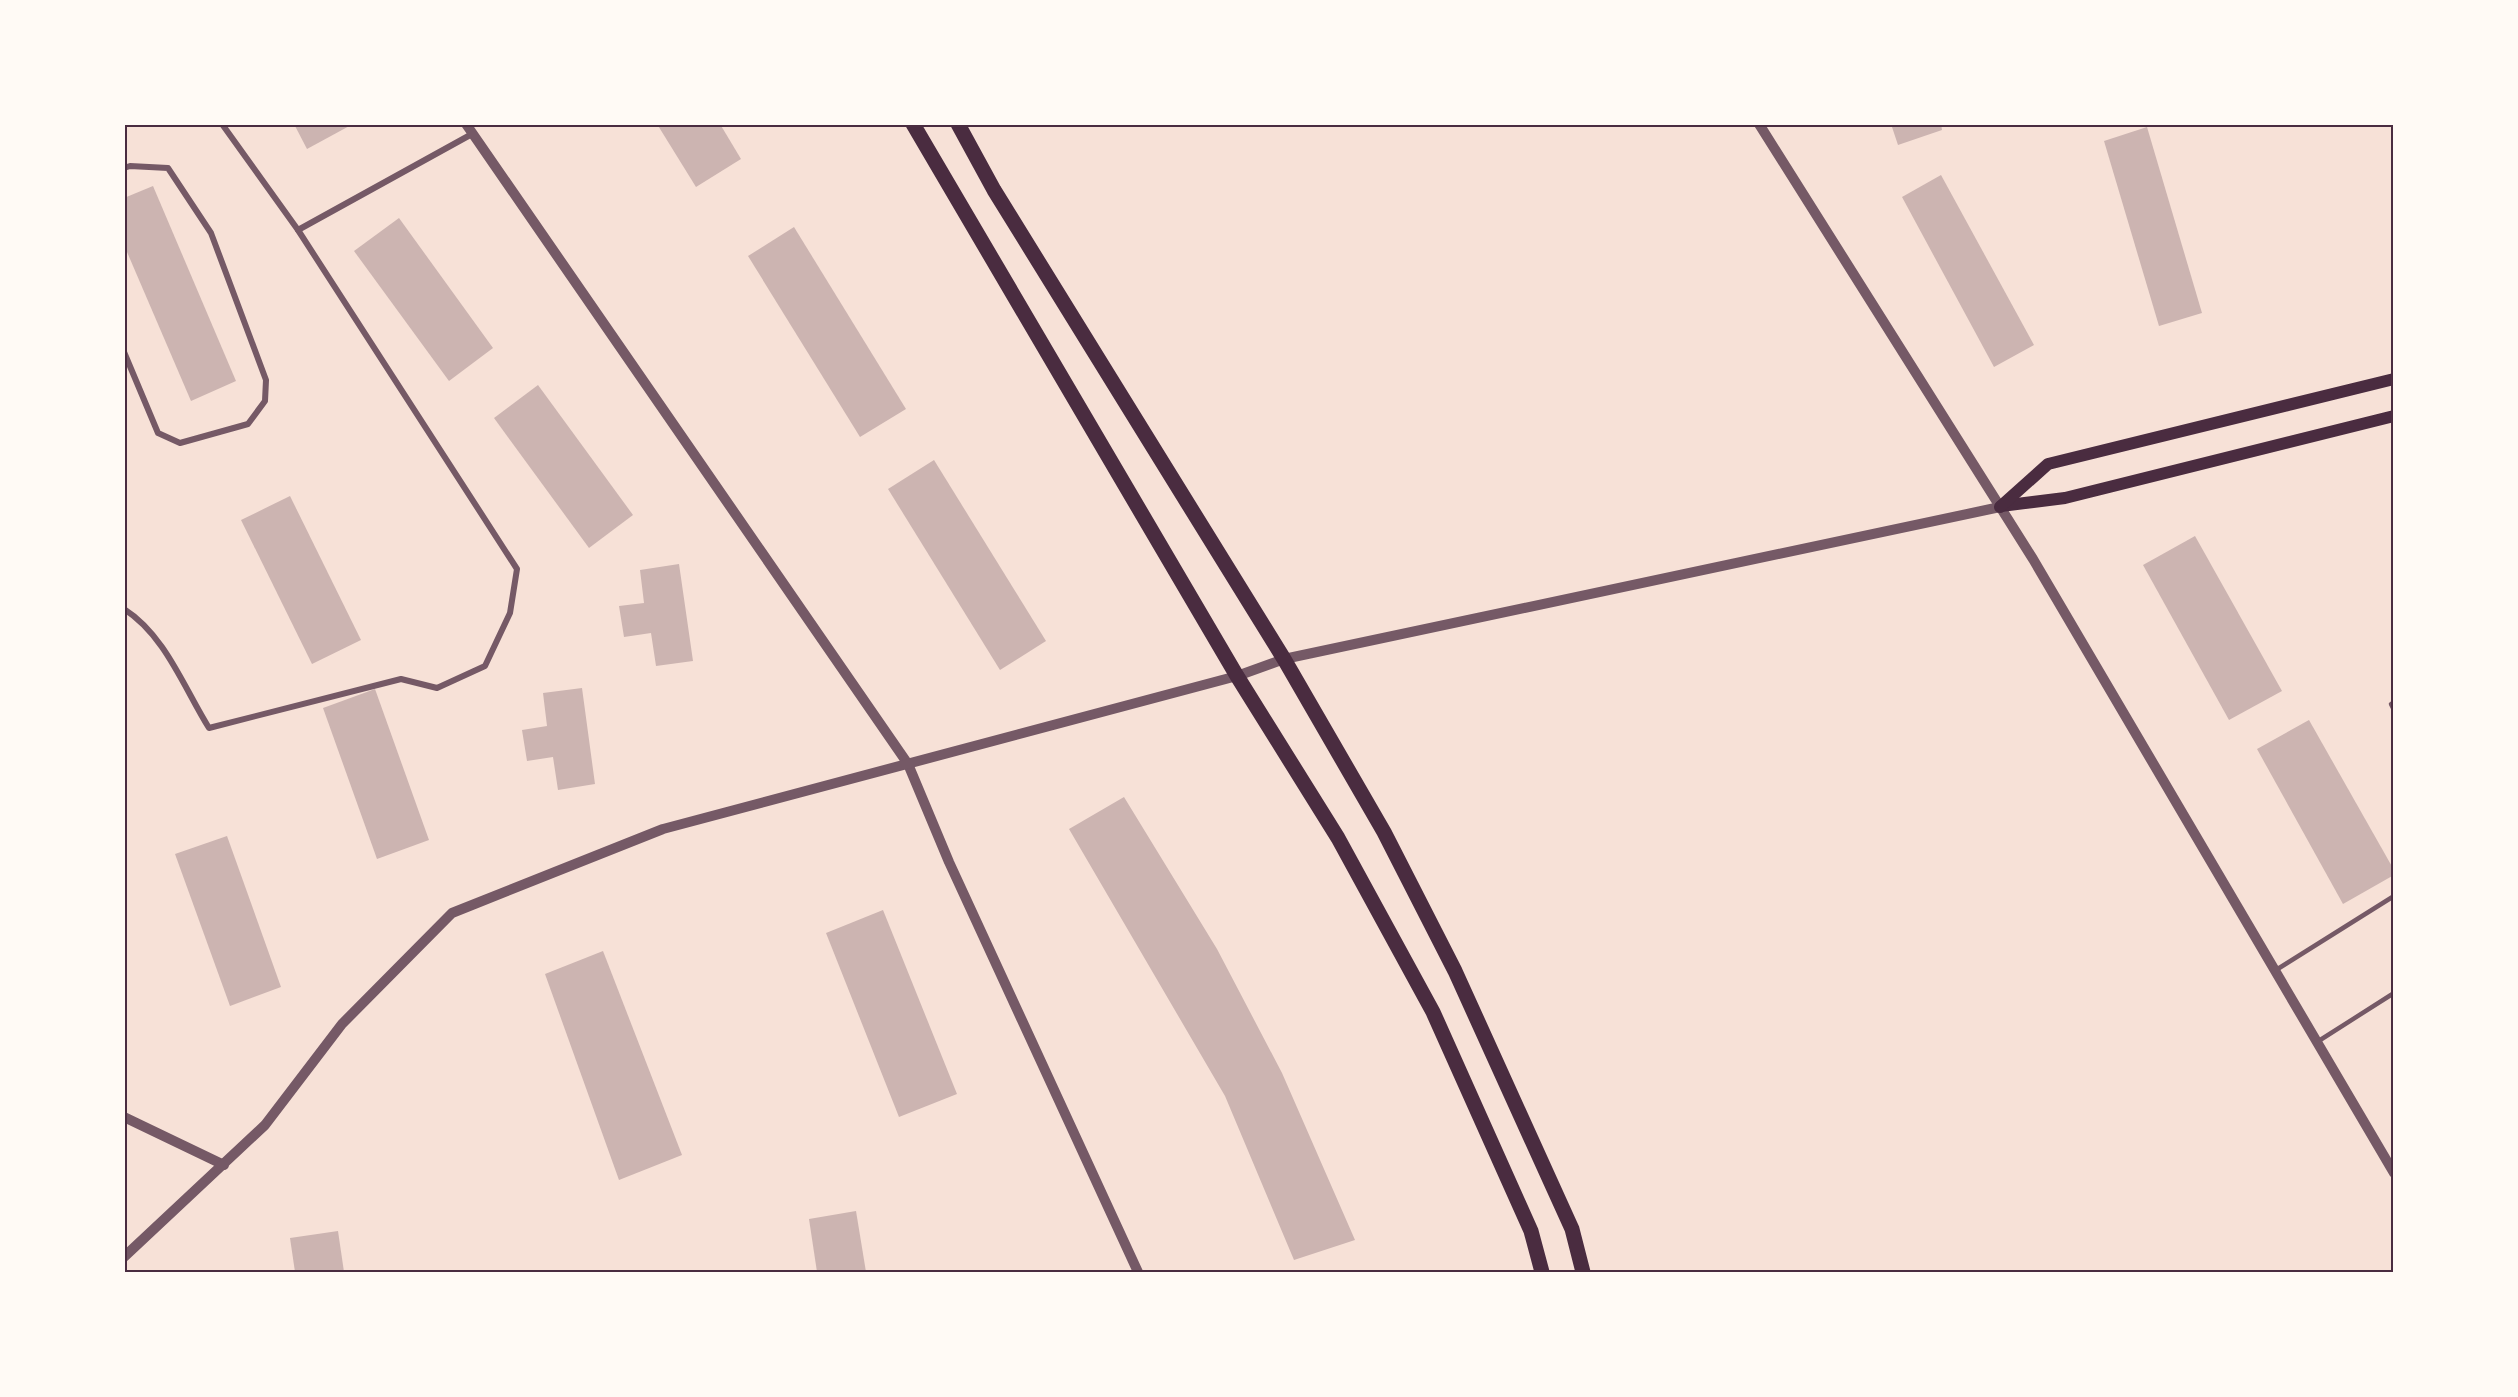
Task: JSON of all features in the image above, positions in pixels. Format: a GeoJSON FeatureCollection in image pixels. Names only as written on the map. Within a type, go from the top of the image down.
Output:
{"type":"FeatureCollection","features":[{"type":"Feature","properties":{"kind":"main road"},"geometry":{"type":"LineString","coordinates":[[913,124],[1237,676],[1338,838],[1434,1012],[1531,1231],[1542,1272]]}},
{"type":"Feature","properties":{"kind":"main road"},"geometry":{"type":"LineString","coordinates":[[958,124],[1000,199],[1284,659],[1384,832],[1455,971],[1572,1229],[1583,1272]]}},
{"type":"Feature","properties":{"kind":"main road"},"geometry":{"type":"LineString","coordinates":[[2000,507],[2048,464],[2394,379]]}},
{"type":"Feature","properties":{"kind":"main road"},"geometry":{"type":"LineString","coordinates":[[2000,507],[2065,498],[2394,416]]}},
{"type":"Feature","properties":{"kind":"street"},"geometry":{"type":"LineString","coordinates":[[124,609],[138,618],[171,661],[209,728],[401,680],[437,688],[485,666],[510,613],[518,569],[298,230],[222,124]]}},
{"type":"Feature","properties":{"kind":"street"},"geometry":{"type":"LineString","coordinates":[[1759,124],[2000,507],[2394,1173]]}},
{"type":"Feature","properties":{"kind":"street"},"geometry":{"type":"LineString","coordinates":[[298,230],[469,129],[908,764],[949,862],[1138,1272]]}},
{"type":"Feature","properties":{"kind":"street"},"geometry":{"type":"LineString","coordinates":[[124,168],[168,168],[211,233],[266,380],[265,400],[248,424],[180,443],[158,433],[124,352]]}},
{"type":"Feature","properties":{"kind":"street"},"geometry":{"type":"LineString","coordinates":[[124,1257],[265,1125],[342,1024],[452,913],[663,829],[1237,676],[1284,659],[2000,507]]}},
{"type":"Feature","properties":{"kind":"street"},"geometry":{"type":"LineString","coordinates":[[124,1117],[224,1165]]}},
{"type":"Feature","properties":{"kind":"lane"},"geometry":{"type":"LineString","coordinates":[[2394,702],[2391,704],[2394,710]]}},
{"type":"Feature","properties":{"kind":"lane"},"geometry":{"type":"LineString","coordinates":[[2274,971],[2394,896]]}},
{"type":"Feature","properties":{"kind":"lane"},"geometry":{"type":"LineString","coordinates":[[2317,1041],[2394,993]]}},
{"type":"Feature","properties":{"kind":"building"},"geometry":{"type":"Polygon","coordinates":[[[294,124],[353,124],[307,149],[294,124]]]}},
{"type":"Feature","properties":{"kind":"building"},"geometry":{"type":"Polygon","coordinates":[[[657,124],[720,124],[741,159],[696,187],[657,124]]]}},
{"type":"Feature","properties":{"kind":"building"},"geometry":{"type":"Polygon","coordinates":[[[1891,124],[1941,124],[1942,130],[1898,145],[1891,124]]]}},
{"type":"Feature","properties":{"kind":"building"},"geometry":{"type":"Polygon","coordinates":[[[2147,127],[2202,313],[2159,326],[2104,141],[2147,127]]]}},
{"type":"Feature","properties":{"kind":"building"},"geometry":{"type":"Polygon","coordinates":[[[1941,175],[2034,345],[1994,367],[1902,197],[1941,175]]]}},
{"type":"Feature","properties":{"kind":"building"},"geometry":{"type":"Polygon","coordinates":[[[153,186],[236,381],[191,401],[124,245],[124,198],[153,186]]]}},
{"type":"Feature","properties":{"kind":"building"},"geometry":{"type":"Polygon","coordinates":[[[399,218],[493,348],[449,381],[354,251],[399,218]]]}},
{"type":"Feature","properties":{"kind":"building"},"geometry":{"type":"Polygon","coordinates":[[[794,227],[906,409],[860,437],[748,256],[794,227]]]}},
{"type":"Feature","properties":{"kind":"building"},"geometry":{"type":"Polygon","coordinates":[[[538,385],[633,515],[589,548],[494,418],[538,385]]]}},
{"type":"Feature","properties":{"kind":"building"},"geometry":{"type":"Polygon","coordinates":[[[934,460],[1046,641],[1000,670],[888,489],[934,460]]]}},
{"type":"Feature","properties":{"kind":"building"},"geometry":{"type":"Polygon","coordinates":[[[290,496],[361,640],[312,664],[241,520],[290,496]]]}},
{"type":"Feature","properties":{"kind":"building"},"geometry":{"type":"Polygon","coordinates":[[[2195,536],[2282,691],[2229,720],[2143,565],[2195,536]]]}},
{"type":"Feature","properties":{"kind":"building"},"geometry":{"type":"Polygon","coordinates":[[[679,564],[693,661],[656,666],[651,633],[624,637],[619,606],[644,603],[640,570],[679,564]]]}},
{"type":"Feature","properties":{"kind":"building"},"geometry":{"type":"Polygon","coordinates":[[[582,688],[595,784],[558,790],[553,757],[527,761],[522,730],[547,726],[543,693],[582,688]]]}},
{"type":"Feature","properties":{"kind":"building"},"geometry":{"type":"Polygon","coordinates":[[[375,689],[429,840],[377,859],[323,708],[375,689]]]}},
{"type":"Feature","properties":{"kind":"building"},"geometry":{"type":"Polygon","coordinates":[[[2309,720],[2394,870],[2394,875],[2343,904],[2257,749],[2309,720]]]}},
{"type":"Feature","properties":{"kind":"building"},"geometry":{"type":"Polygon","coordinates":[[[1124,797],[1217,949],[1282,1073],[1355,1240],[1294,1260],[1225,1096],[1069,829],[1124,797]]]}},
{"type":"Feature","properties":{"kind":"building"},"geometry":{"type":"Polygon","coordinates":[[[227,836],[281,987],[230,1006],[175,854],[227,836]]]}},
{"type":"Feature","properties":{"kind":"building"},"geometry":{"type":"Polygon","coordinates":[[[883,910],[957,1094],[899,1117],[826,933],[883,910]]]}},
{"type":"Feature","properties":{"kind":"building"},"geometry":{"type":"Polygon","coordinates":[[[603,951],[682,1155],[619,1180],[545,974],[603,951]]]}},
{"type":"Feature","properties":{"kind":"building"},"geometry":{"type":"Polygon","coordinates":[[[856,1211],[866,1272],[817,1272],[809,1219],[856,1211]]]}},
{"type":"Feature","properties":{"kind":"building"},"geometry":{"type":"Polygon","coordinates":[[[338,1231],[344,1272],[295,1272],[290,1238],[338,1231]]]}}]}
